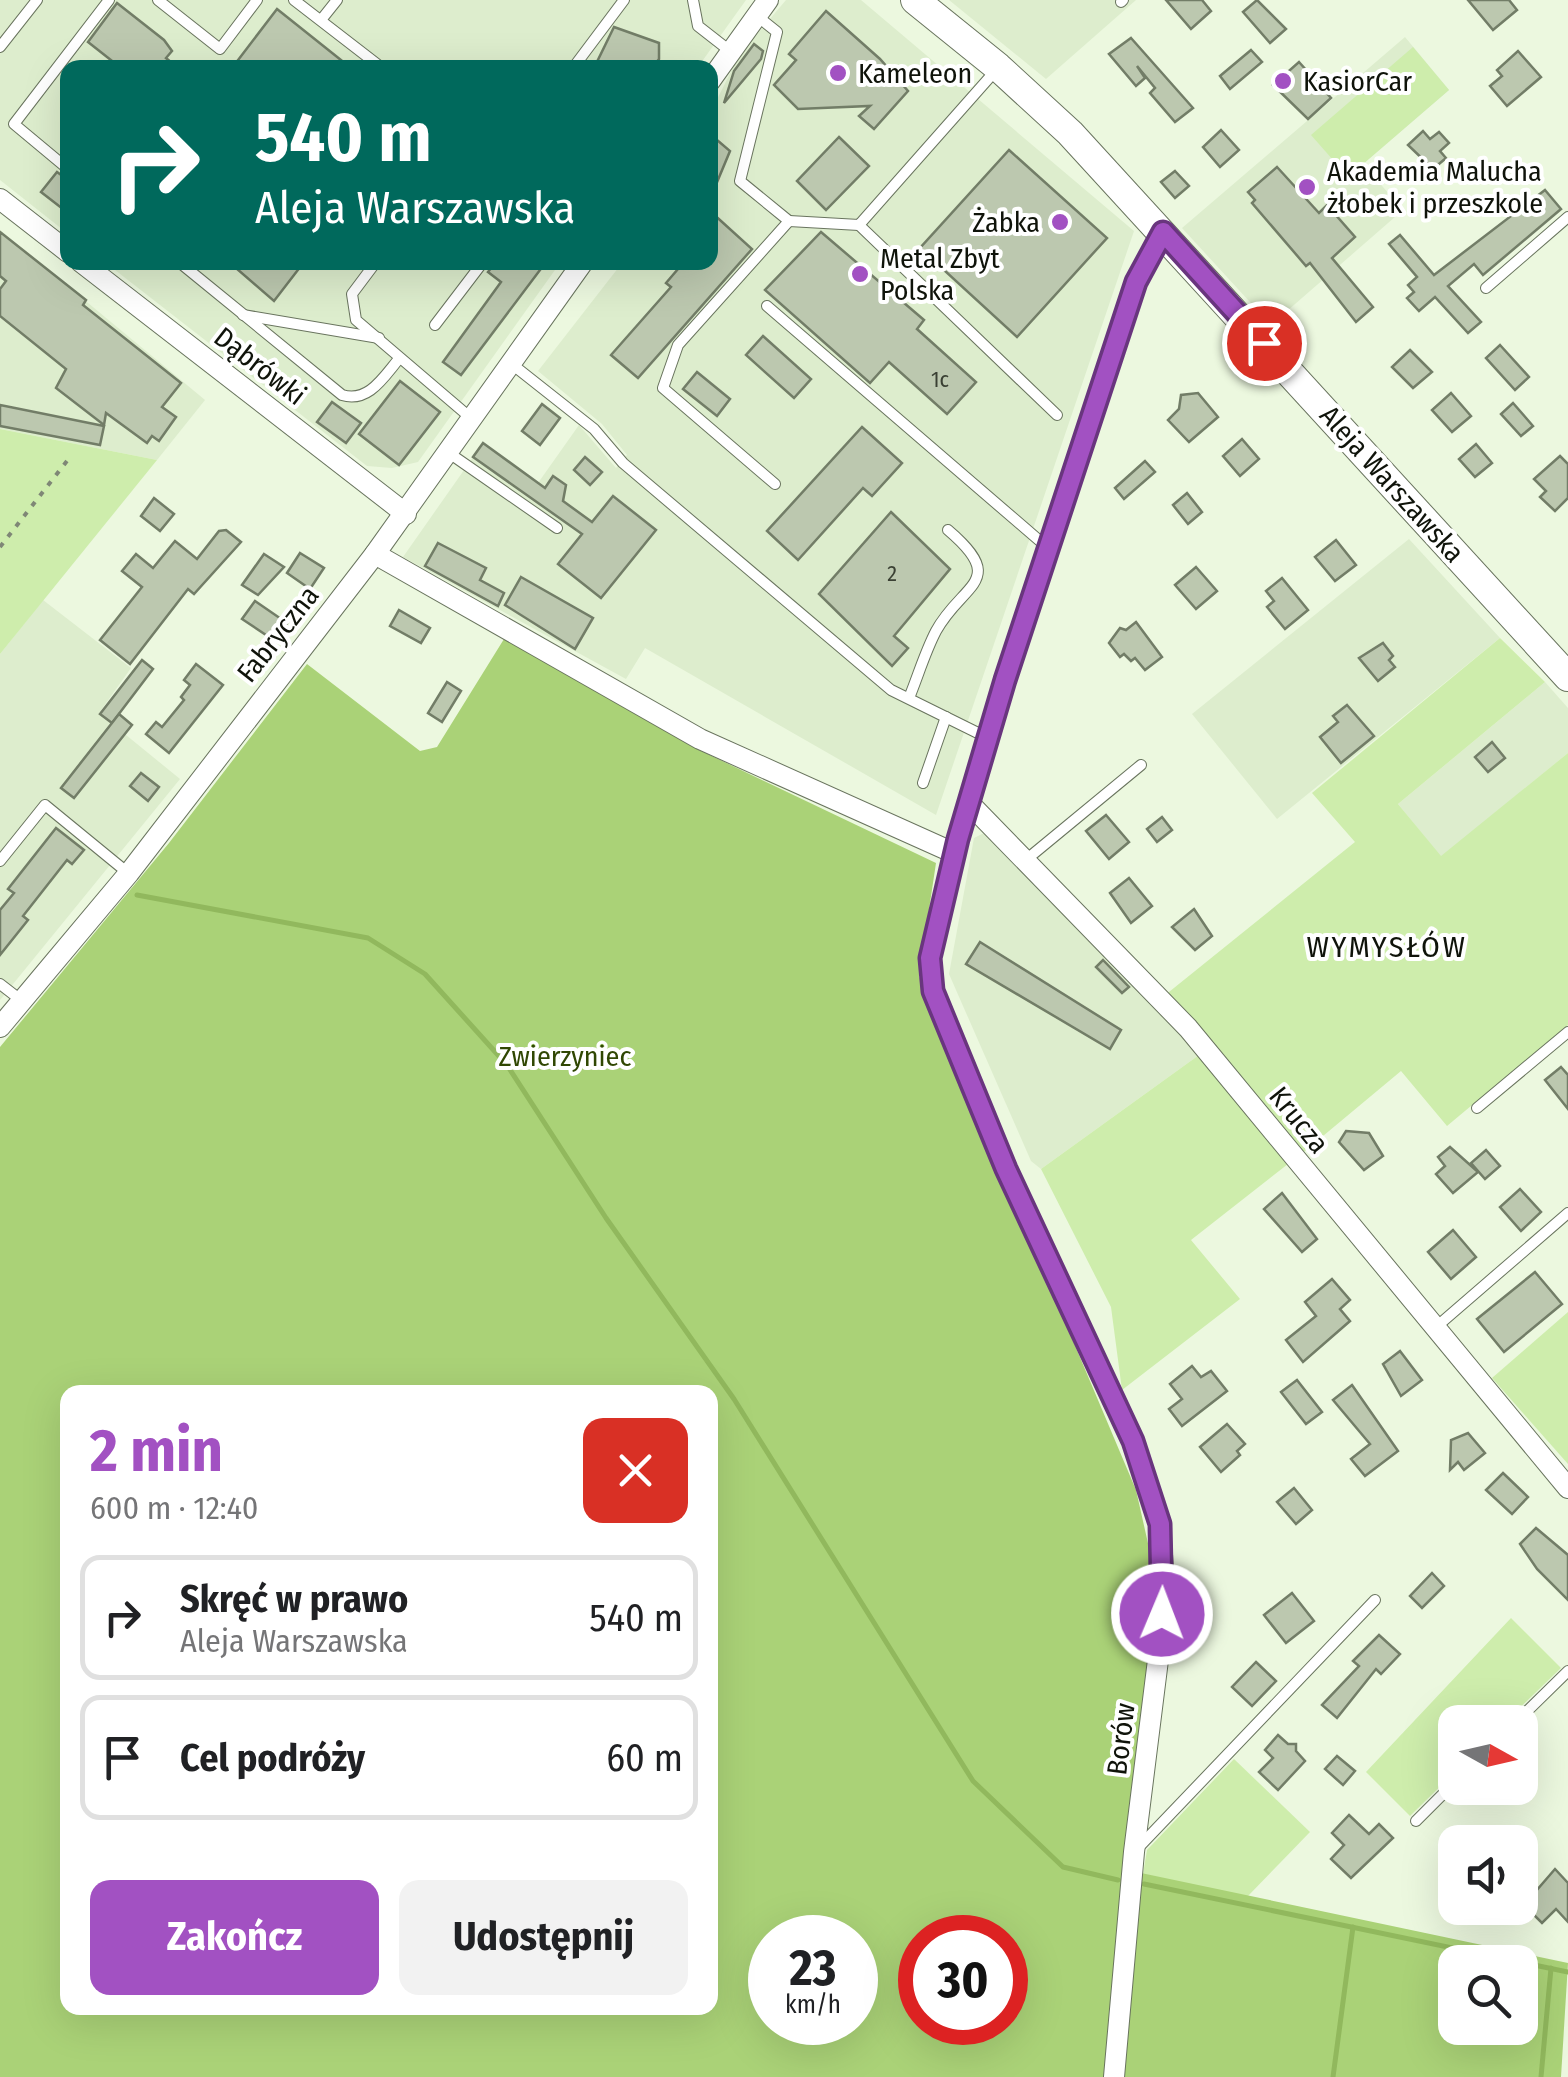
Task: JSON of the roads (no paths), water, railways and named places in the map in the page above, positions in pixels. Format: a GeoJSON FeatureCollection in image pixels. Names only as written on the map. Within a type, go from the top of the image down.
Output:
{"type":"FeatureCollection","features":[{"type":"Feature","properties":{"kind":"street","name":"Aleja Warszawska"},"geometry":{"type":"LineString","coordinates":[[915,0],[998,67],[1070,133],[1568,677]]}},
{"type":"Feature","properties":{"kind":"street"},"geometry":{"type":"LineString","coordinates":[[718,70],[762,8]]}},
{"type":"Feature","properties":{"kind":"street"},"geometry":{"type":"LineString","coordinates":[[0,199],[60,246]]}},
{"type":"Feature","properties":{"kind":"street","name":"Borów"},"geometry":{"type":"LineString","coordinates":[[1114,2077],[1134,1852],[1160,1644],[1164,1584],[1160,1524],[1133,1441],[1006,1169],[933,991],[930,958],[954,853],[1048,548],[1136,282],[1163,232]]}},
{"type":"Feature","properties":{"kind":"street","name":"Dąbrówki"},"geometry":{"type":"LineString","coordinates":[[92,270],[406,514]]}},
{"type":"Feature","properties":{"kind":"street","name":"Fabryczna"},"geometry":{"type":"LineString","coordinates":[[0,1027],[128,873],[406,514],[578,270]]}},
{"type":"Feature","properties":{"kind":"street"},"geometry":{"type":"LineString","coordinates":[[375,554],[700,738],[954,853]]}},
{"type":"Feature","properties":{"kind":"street","name":"Krucza"},"geometry":{"type":"LineString","coordinates":[[969,803],[1188,1028],[1568,1488]]}},
{"type":"Feature","properties":{"kind":"lane"},"geometry":{"type":"LineString","coordinates":[[0,47],[37,0]]}},
{"type":"Feature","properties":{"kind":"lane"},"geometry":{"type":"LineString","coordinates":[[63,60],[109,0]]}},
{"type":"Feature","properties":{"kind":"lane"},"geometry":{"type":"LineString","coordinates":[[158,0],[220,49],[257,0]]}},
{"type":"Feature","properties":{"kind":"lane"},"geometry":{"type":"LineString","coordinates":[[294,0],[372,60]]}},
{"type":"Feature","properties":{"kind":"lane"},"geometry":{"type":"LineString","coordinates":[[321,20],[337,0]]}},
{"type":"Feature","properties":{"kind":"lane"},"geometry":{"type":"LineString","coordinates":[[579,60],[624,0]]}},
{"type":"Feature","properties":{"kind":"lane"},"geometry":{"type":"LineString","coordinates":[[692,0],[698,26],[731,52]]}},
{"type":"Feature","properties":{"kind":"lane"},"geometry":{"type":"LineString","coordinates":[[762,8],[777,32],[740,182],[788,221],[859,225],[1057,416]]}},
{"type":"Feature","properties":{"kind":"lane"},"geometry":{"type":"LineString","coordinates":[[60,64],[14,124],[60,162]]}},
{"type":"Feature","properties":{"kind":"lane"},"geometry":{"type":"LineString","coordinates":[[859,225],[998,67]]}},
{"type":"Feature","properties":{"kind":"lane"},"geometry":{"type":"LineString","coordinates":[[1486,288],[1568,217]]}},
{"type":"Feature","properties":{"kind":"lane"},"geometry":{"type":"LineString","coordinates":[[775,484],[663,388],[678,345],[788,221]]}},
{"type":"Feature","properties":{"kind":"lane"},"geometry":{"type":"LineString","coordinates":[[189,270],[330,386],[354,398],[375,387],[398,360]]}},
{"type":"Feature","properties":{"kind":"lane"},"geometry":{"type":"LineString","coordinates":[[370,270],[352,294],[356,320],[398,360],[473,420]]}},
{"type":"Feature","properties":{"kind":"lane"},"geometry":{"type":"LineString","coordinates":[[435,325],[478,270]]}},
{"type":"Feature","properties":{"kind":"lane"},"geometry":{"type":"LineString","coordinates":[[767,306],[1048,548]]}},
{"type":"Feature","properties":{"kind":"lane"},"geometry":{"type":"LineString","coordinates":[[242,315],[380,339]]}},
{"type":"Feature","properties":{"kind":"lane"},"geometry":{"type":"LineString","coordinates":[[513,365],[594,430],[622,463],[891,690],[988,738]]}},
{"type":"Feature","properties":{"kind":"lane"},"geometry":{"type":"LineString","coordinates":[[449,452],[557,528]]}},
{"type":"Feature","properties":{"kind":"lane"},"geometry":{"type":"LineString","coordinates":[[909,698],[938,628],[977,583],[979,565],[974,552],[948,530]]}},
{"type":"Feature","properties":{"kind":"lane"},"geometry":{"type":"LineString","coordinates":[[924,783],[946,717]]}},
{"type":"Feature","properties":{"kind":"lane"},"geometry":{"type":"LineString","coordinates":[[1027,859],[1141,764]]}},
{"type":"Feature","properties":{"kind":"lane"},"geometry":{"type":"LineString","coordinates":[[0,861],[45,805],[128,873]]}},
{"type":"Feature","properties":{"kind":"lane"},"geometry":{"type":"LineString","coordinates":[[0,984],[23,1002]]}},
{"type":"Feature","properties":{"kind":"lane"},"geometry":{"type":"LineString","coordinates":[[1477,1108],[1568,1032]]}},
{"type":"Feature","properties":{"kind":"lane"},"geometry":{"type":"LineString","coordinates":[[1435,1328],[1568,1213]]}},
{"type":"Feature","properties":{"kind":"lane"},"geometry":{"type":"LineString","coordinates":[[1134,1852],[1375,1600]]}},
{"type":"Feature","properties":{"kind":"lane"},"geometry":{"type":"LineString","coordinates":[[1533,1705],[1568,1670]]}},
{"type":"Feature","properties":{"kind":"lane"},"geometry":{"type":"LineString","coordinates":[[1416,1822],[1438,1799]]}},
{"type":"Feature","properties":{"kind":"waterway"},"geometry":{"type":"LineString","coordinates":[[137,895],[368,938],[425,974],[507,1065],[606,1218],[734,1399],[973,1781],[1063,1867],[1118,1880]]}},
{"type":"Feature","properties":{"kind":"waterway"},"geometry":{"type":"LineString","coordinates":[[1144,1884],[1568,1972]]}},
{"type":"Feature","properties":{"kind":"waterway"},"geometry":{"type":"LineString","coordinates":[[1333,2077],[1353,1927]]}},
{"type":"Feature","properties":{"kind":"waterway"},"geometry":{"type":"LineString","coordinates":[[1541,2077],[1551,1968]]}},
{"type":"Feature","properties":{"kind":"place","name":"Kameleon"},"geometry":{"type":"Point","coordinates":[838,73]}},
{"type":"Feature","properties":{"kind":"place","name":"KasiorCar"},"geometry":{"type":"Point","coordinates":[1283,81]}},
{"type":"Feature","properties":{"kind":"place","name":"Akademia Malucha żłobek i przeszkole"},"geometry":{"type":"Point","coordinates":[1307,187]}},
{"type":"Feature","properties":{"kind":"place","name":"Żabka"},"geometry":{"type":"Point","coordinates":[1060,222]}},
{"type":"Feature","properties":{"kind":"place","name":"Metal Zbyt Polska"},"geometry":{"type":"Point","coordinates":[860,274]}},
{"type":"Feature","properties":{"kind":"district","name":"WYMYSŁÓW"},"geometry":{"type":"Point","coordinates":[1387,947]}},
{"type":"Feature","properties":{"kind":"park label","name":"Zwierzyniec"},"geometry":{"type":"Point","coordinates":[565,1056]}}]}
